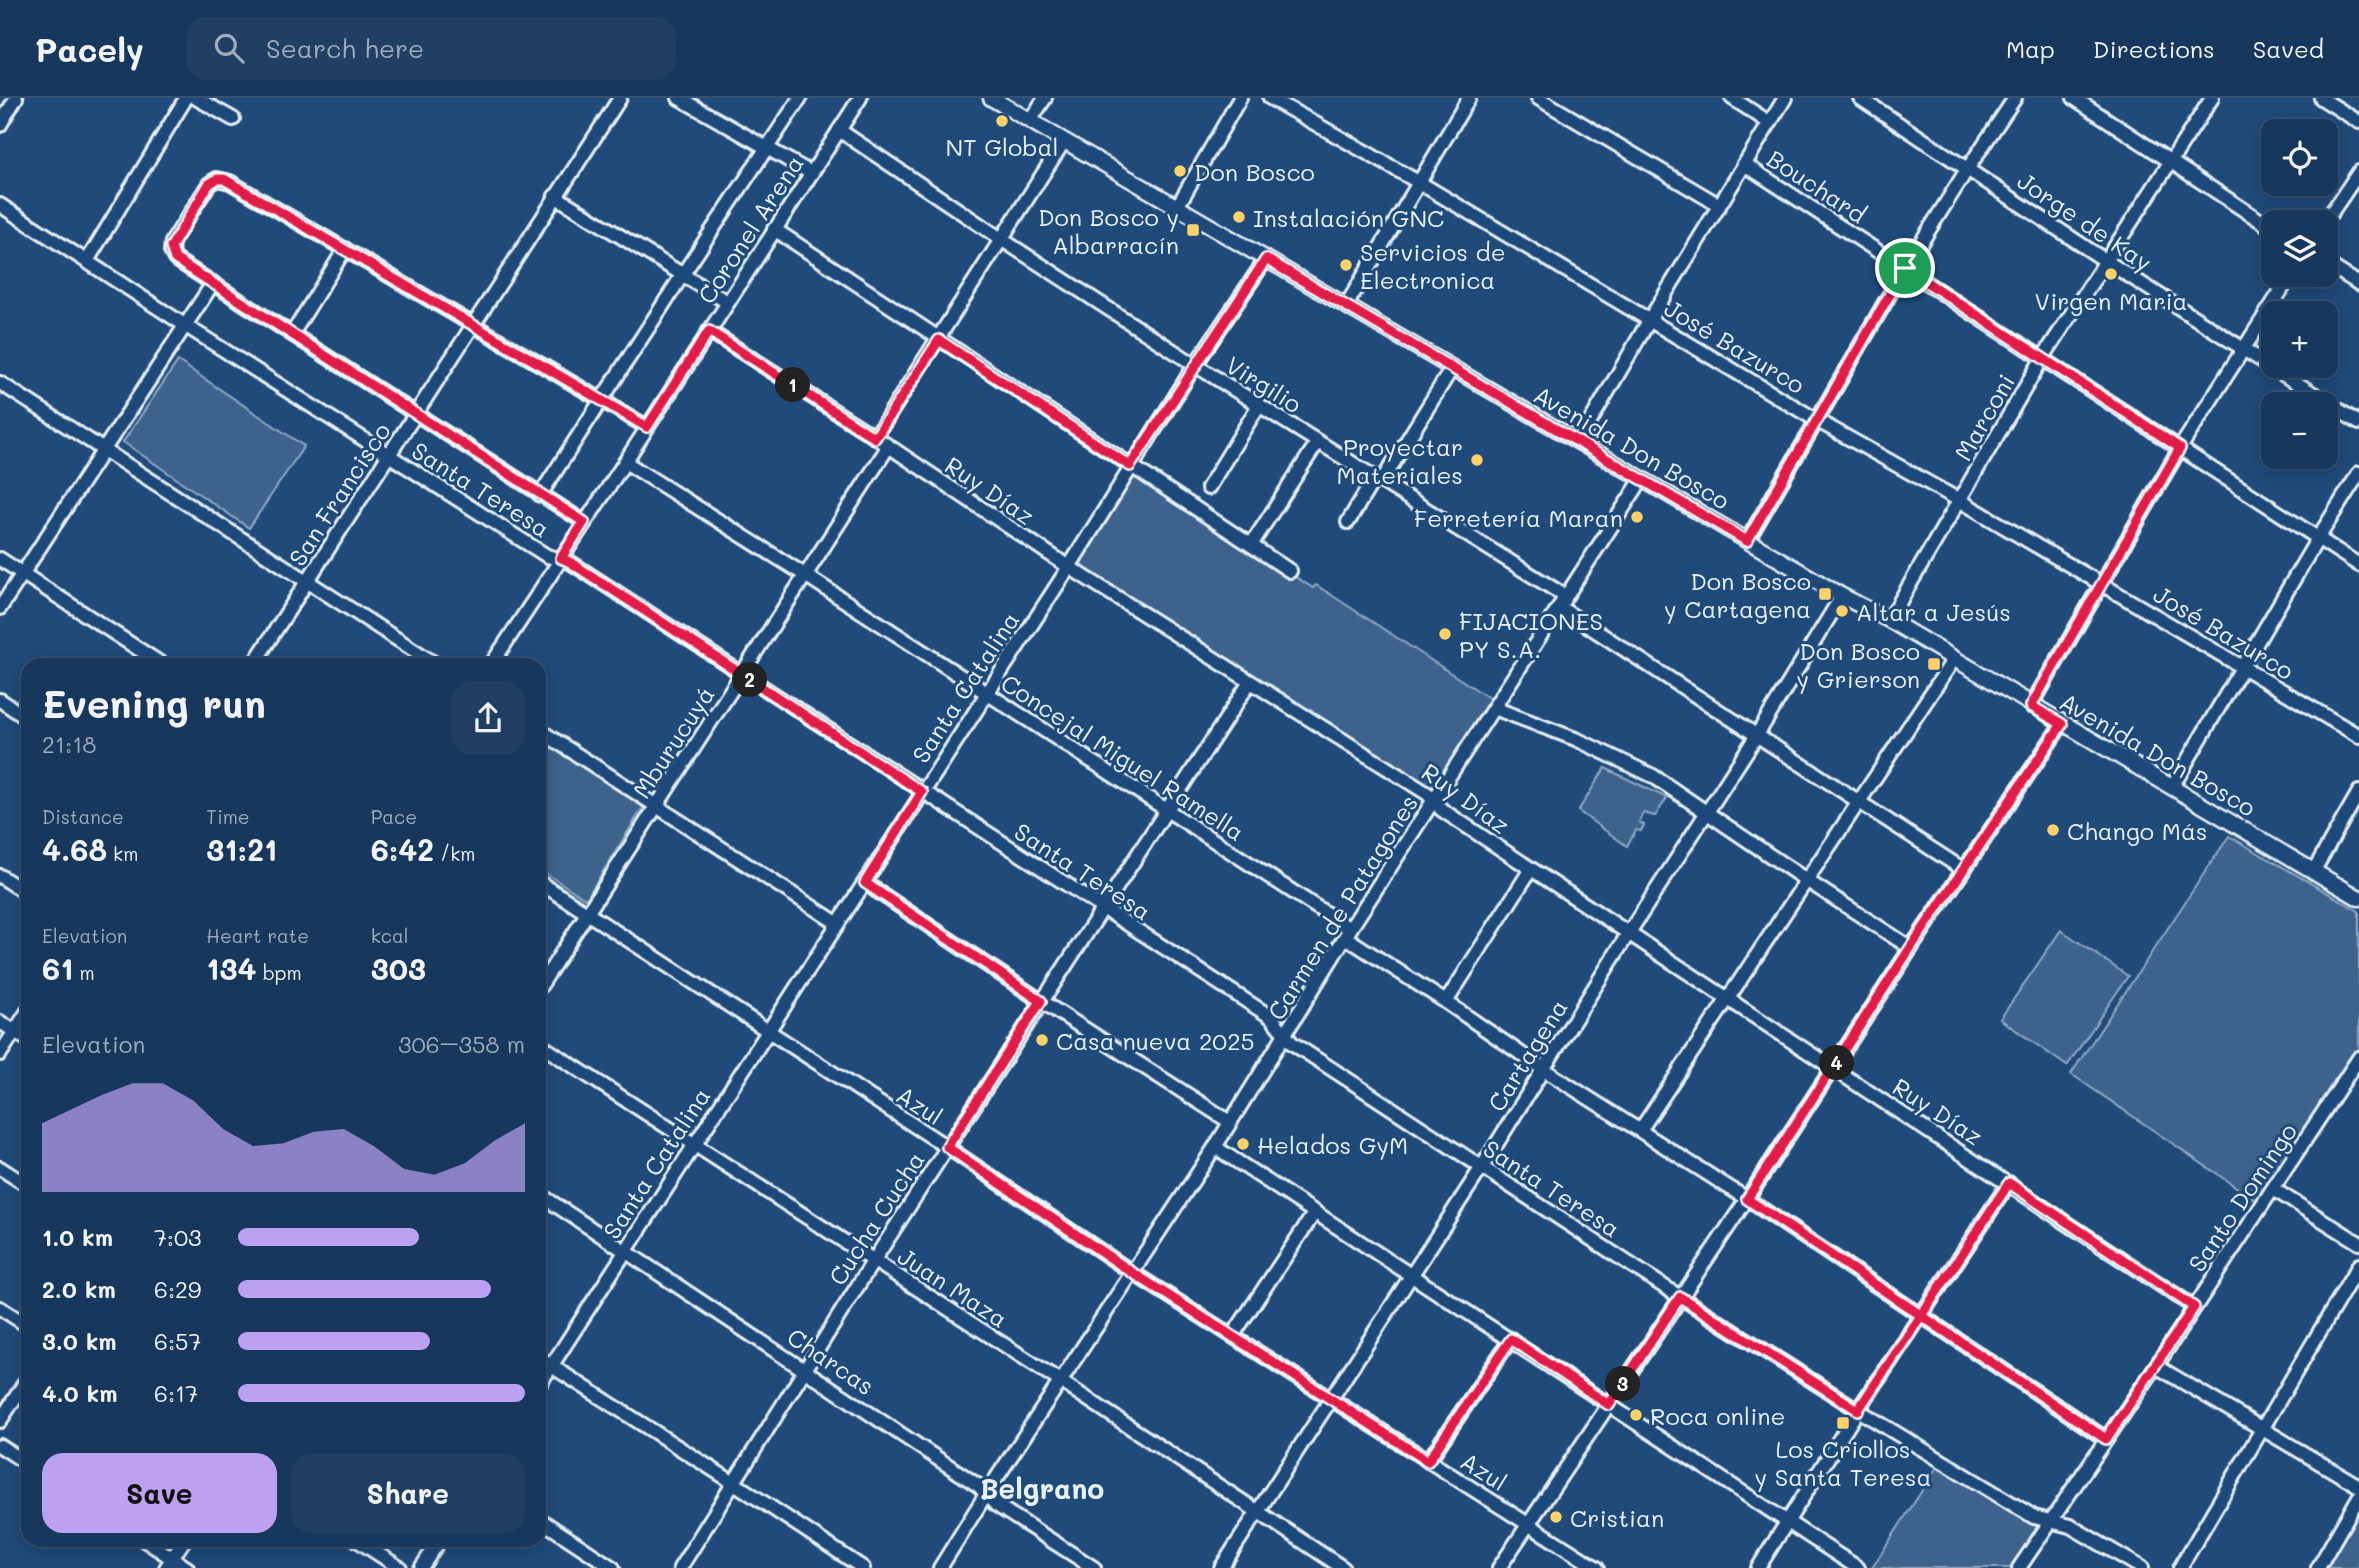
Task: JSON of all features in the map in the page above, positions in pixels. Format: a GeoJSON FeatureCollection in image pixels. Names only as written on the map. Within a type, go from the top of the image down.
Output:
{"type":"FeatureCollection","features":[{"type":"Feature","properties":{"kind":"main road","name":"Avenida Don Bosco"},"geometry":{"type":"LineString","coordinates":[[991,98],[1747,541],[1889,620],[2359,898]]}},
{"type":"Feature","properties":{"kind":"street"},"geometry":{"type":"LineString","coordinates":[[0,125],[16,98]]}},
{"type":"Feature","properties":{"kind":"street"},"geometry":{"type":"LineString","coordinates":[[87,261],[186,98]]}},
{"type":"Feature","properties":{"kind":"street"},"geometry":{"type":"LineString","coordinates":[[196,98],[233,118]]}},
{"type":"Feature","properties":{"kind":"street","name":"San Francisco"},"geometry":{"type":"LineString","coordinates":[[258,658],[620,98]]}},
{"type":"Feature","properties":{"kind":"street"},"geometry":{"type":"LineString","coordinates":[[679,98],[811,173]]}},
{"type":"Feature","properties":{"kind":"street"},"geometry":{"type":"LineString","coordinates":[[540,495],[800,98]]}},
{"type":"Feature","properties":{"kind":"street","name":"Coronel Arena"},"geometry":{"type":"LineString","coordinates":[[496,658],[860,98]]}},
{"type":"Feature","properties":{"kind":"street"},"geometry":{"type":"LineString","coordinates":[[1030,121],[1045,98]]}},
{"type":"Feature","properties":{"kind":"street"},"geometry":{"type":"LineString","coordinates":[[1177,207],[1240,98]]}},
{"type":"Feature","properties":{"kind":"street","name":"José Bazurco"},"geometry":{"type":"LineString","coordinates":[[1270,98],[1420,183],[1818,421],[1959,500],[2359,736]]}},
{"type":"Feature","properties":{"kind":"street"},"geometry":{"type":"LineString","coordinates":[[1346,306],[1469,98]]}},
{"type":"Feature","properties":{"kind":"street"},"geometry":{"type":"LineString","coordinates":[[1538,98],[1719,205]]}},
{"type":"Feature","properties":{"kind":"street"},"geometry":{"type":"LineString","coordinates":[[1732,98],[1770,123]]}},
{"type":"Feature","properties":{"kind":"street"},"geometry":{"type":"LineString","coordinates":[[1579,441],[1785,98]]}},
{"type":"Feature","properties":{"kind":"street","name":"Jorge de Kay"},"geometry":{"type":"LineString","coordinates":[[1860,98],[2106,261],[2359,423]]}},
{"type":"Feature","properties":{"kind":"street"},"geometry":{"type":"LineString","coordinates":[[1747,541],[1905,268],[2015,98]]}},
{"type":"Feature","properties":{"kind":"street"},"geometry":{"type":"LineString","coordinates":[[2074,98],[2261,221]]}},
{"type":"Feature","properties":{"kind":"street","name":"Marconi"},"geometry":{"type":"LineString","coordinates":[[1889,620],[2042,359],[2212,98]]}},
{"type":"Feature","properties":{"kind":"street"},"geometry":{"type":"LineString","coordinates":[[2321,98],[2359,122]]}},
{"type":"Feature","properties":{"kind":"street","name":"Virgilio"},"geometry":{"type":"LineString","coordinates":[[839,130],[1195,365],[1379,479],[1858,803],[1964,870]]}},
{"type":"Feature","properties":{"kind":"street"},"geometry":{"type":"LineString","coordinates":[[875,438],[1064,141]]}},
{"type":"Feature","properties":{"kind":"street","name":"Bouchard"},"geometry":{"type":"LineString","coordinates":[[1744,164],[2359,565]]}},
{"type":"Feature","properties":{"kind":"street"},"geometry":{"type":"LineString","coordinates":[[2333,210],[2359,172]]}},
{"type":"Feature","properties":{"kind":"street"},"geometry":{"type":"LineString","coordinates":[[584,522],[175,259],[171,251],[172,242],[209,184],[217,179],[230,182],[647,427]]}},
{"type":"Feature","properties":{"kind":"street"},"geometry":{"type":"LineString","coordinates":[[555,196],[727,302]]}},
{"type":"Feature","properties":{"kind":"street","name":"Santa Teresa"},"geometry":{"type":"LineString","coordinates":[[0,205],[547,556],[570,562],[1271,1017],[1292,1043],[1680,1297],[2034,1517],[2049,1522],[2063,1522],[2143,1568]]}},
{"type":"Feature","properties":{"kind":"street"},"geometry":{"type":"LineString","coordinates":[[774,229],[1290,571]]}},
{"type":"Feature","properties":{"kind":"street"},"geometry":{"type":"LineString","coordinates":[[292,334],[345,249]]}},
{"type":"Feature","properties":{"kind":"street","name":"Santa Catalina"},"geometry":{"type":"LineString","coordinates":[[546,1374],[1069,567],[1195,365],[1266,259]]}},
{"type":"Feature","properties":{"kind":"street"},"geometry":{"type":"LineString","coordinates":[[2338,271],[2359,284]]}},
{"type":"Feature","properties":{"kind":"street"},"geometry":{"type":"LineString","coordinates":[[0,608],[214,283]]}},
{"type":"Feature","properties":{"kind":"street"},"geometry":{"type":"LineString","coordinates":[[2031,706],[2180,448],[2283,287]]}},
{"type":"Feature","properties":{"kind":"street","name":"Ruy Díaz"},"geometry":{"type":"LineString","coordinates":[[709,331],[1069,567],[1428,794],[1442,810],[2194,1307]]}},
{"type":"Feature","properties":{"kind":"street"},"geometry":{"type":"LineString","coordinates":[[1348,522],[1452,368]]}},
{"type":"Feature","properties":{"kind":"street"},"geometry":{"type":"LineString","coordinates":[[0,383],[427,658]]}},
{"type":"Feature","properties":{"kind":"street"},"geometry":{"type":"LineString","coordinates":[[1208,488],[1259,405]]}},
{"type":"Feature","properties":{"kind":"street"},"geometry":{"type":"LineString","coordinates":[[1251,545],[1317,443]]}},
{"type":"Feature","properties":{"kind":"street","name":"Mburucuyá"},"geometry":{"type":"LineString","coordinates":[[546,977],[888,447]]}},
{"type":"Feature","properties":{"kind":"street","name":"Concejal Miguel Ramella"},"geometry":{"type":"LineString","coordinates":[[625,462],[1167,809],[1544,1069],[1641,1129],[2106,1439]]}},
{"type":"Feature","properties":{"kind":"street"},"geometry":{"type":"LineString","coordinates":[[2172,787],[2359,473]]}},
{"type":"Feature","properties":{"kind":"street","name":"Carmen de Patagones"},"geometry":{"type":"LineString","coordinates":[[940,1568],[1215,1147],[1348,933],[1642,479]]}},
{"type":"Feature","properties":{"kind":"street"},"geometry":{"type":"LineString","coordinates":[[0,559],[152,658]]}},
{"type":"Feature","properties":{"kind":"street","name":"Cartagena"},"geometry":{"type":"LineString","coordinates":[[1221,1568],[1482,1167],[1757,735],[1842,596]]}},
{"type":"Feature","properties":{"kind":"street"},"geometry":{"type":"LineString","coordinates":[[1641,1129],[1954,659]]}},
{"type":"Feature","properties":{"kind":"street","name":"Cucha Cucha"},"geometry":{"type":"LineString","coordinates":[[680,1568],[874,1260],[1250,682]]}},
{"type":"Feature","properties":{"kind":"street"},"geometry":{"type":"LineString","coordinates":[[0,700],[21,714]]}},
{"type":"Feature","properties":{"kind":"street"},"geometry":{"type":"LineString","coordinates":[[1494,708],[1578,740],[1653,776],[1806,880],[1911,947]]}},
{"type":"Feature","properties":{"kind":"street"},"geometry":{"type":"LineString","coordinates":[[1499,1568],[2062,724]]}},
{"type":"Feature","properties":{"kind":"street"},"geometry":{"type":"LineString","coordinates":[[546,735],[837,923]]}},
{"type":"Feature","properties":{"kind":"street"},"geometry":{"type":"LineString","coordinates":[[2313,872],[2359,792]]}},
{"type":"Feature","properties":{"kind":"street"},"geometry":{"type":"LineString","coordinates":[[1446,1002],[1531,869]]}},
{"type":"Feature","properties":{"kind":"street"},"geometry":{"type":"LineString","coordinates":[[0,876],[21,890]]}},
{"type":"Feature","properties":{"kind":"street"},"geometry":{"type":"LineString","coordinates":[[865,883],[1041,1001],[1230,1122]]}},
{"type":"Feature","properties":{"kind":"street","name":"Azul"},"geometry":{"type":"LineString","coordinates":[[546,886],[947,1147],[1133,1273],[1597,1568]]}},
{"type":"Feature","properties":{"kind":"street"},"geometry":{"type":"LineString","coordinates":[[0,1022],[21,1036]]}},
{"type":"Feature","properties":{"kind":"street"},"geometry":{"type":"LineString","coordinates":[[0,1054],[21,1022]]}},
{"type":"Feature","properties":{"kind":"street","name":"Juan Maza"},"geometry":{"type":"LineString","coordinates":[[546,1049],[1060,1381],[1343,1568]]}},
{"type":"Feature","properties":{"kind":"street","name":"Santo Domingo"},"geometry":{"type":"LineString","coordinates":[[2019,1568],[2359,1058]]}},
{"type":"Feature","properties":{"kind":"street"},"geometry":{"type":"LineString","coordinates":[[1215,1147],[1858,1568]]}},
{"type":"Feature","properties":{"kind":"street"},"geometry":{"type":"LineString","coordinates":[[0,1168],[21,1182]]}},
{"type":"Feature","properties":{"kind":"street"},"geometry":{"type":"LineString","coordinates":[[1758,1568],[1858,1410],[2009,1183]]}},
{"type":"Feature","properties":{"kind":"street"},"geometry":{"type":"LineString","coordinates":[[2273,1189],[2359,1243]]}},
{"type":"Feature","properties":{"kind":"street","name":"Charcas"},"geometry":{"type":"LineString","coordinates":[[546,1199],[805,1368],[979,1486],[996,1505],[1094,1568]]}},
{"type":"Feature","properties":{"kind":"street"},"geometry":{"type":"LineString","coordinates":[[1233,1335],[1315,1212]]}},
{"type":"Feature","properties":{"kind":"street"},"geometry":{"type":"LineString","coordinates":[[2180,1568],[2359,1265]]}},
{"type":"Feature","properties":{"kind":"street"},"geometry":{"type":"LineString","coordinates":[[0,1308],[21,1322]]}},
{"type":"Feature","properties":{"kind":"street"},"geometry":{"type":"LineString","coordinates":[[1428,1461],[1511,1339]]}},
{"type":"Feature","properties":{"kind":"street"},"geometry":{"type":"LineString","coordinates":[[546,1363],[863,1568]]}},
{"type":"Feature","properties":{"kind":"street"},"geometry":{"type":"LineString","coordinates":[[2156,1366],[2359,1486]]}},
{"type":"Feature","properties":{"kind":"street"},"geometry":{"type":"LineString","coordinates":[[0,1421],[21,1389]]}},
{"type":"Feature","properties":{"kind":"street"},"geometry":{"type":"LineString","coordinates":[[0,1446],[21,1460]]}},
{"type":"Feature","properties":{"kind":"street"},"geometry":{"type":"LineString","coordinates":[[2318,1568],[2359,1497]]}},
{"type":"Feature","properties":{"kind":"street"},"geometry":{"type":"LineString","coordinates":[[546,1524],[613,1568]]}},
{"type":"Feature","properties":{"kind":"street"},"geometry":{"type":"LineString","coordinates":[[152,1547],[169,1563],[187,1568]]}},
{"type":"Feature","properties":{"kind":"street"},"geometry":{"type":"LineString","coordinates":[[169,1563],[179,1547]]}},
{"type":"Feature","properties":{"kind":"street"},"geometry":{"type":"LineString","coordinates":[[368,1547],[400,1568]]}},
{"type":"Feature","properties":{"kind":"street"},"geometry":{"type":"LineString","coordinates":[[421,1568],[435,1547]]}},
{"type":"Feature","properties":{"kind":"shaded area"},"geometry":{"type":"Polygon","coordinates":[[[178,361],[304,446],[249,528],[123,442],[178,361]]]}},
{"type":"Feature","properties":{"kind":"shaded area"},"geometry":{"type":"Polygon","coordinates":[[[1139,477],[1313,588],[1316,585],[1492,700],[1437,785],[1429,789],[1077,567],[1130,479],[1139,477]]]}},
{"type":"Feature","properties":{"kind":"shaded area"},"geometry":{"type":"Polygon","coordinates":[[[546,741],[645,804],[586,899],[546,873],[546,741]]]}},
{"type":"Feature","properties":{"kind":"shaded area"},"geometry":{"type":"Polygon","coordinates":[[[1605,768],[1667,798],[1655,816],[1643,813],[1639,822],[1644,825],[1641,831],[1636,830],[1627,846],[1578,811],[1605,768]]]}},
{"type":"Feature","properties":{"kind":"shaded area"},"geometry":{"type":"Polygon","coordinates":[[[2229,836],[2359,911],[2359,1050],[2261,1204],[2071,1074],[2229,836]]]}},
{"type":"Feature","properties":{"kind":"shaded area"},"geometry":{"type":"Polygon","coordinates":[[[2061,930],[2128,976],[2067,1066],[2000,1019],[2061,930]]]}},
{"type":"Feature","properties":{"kind":"shaded area"},"geometry":{"type":"Polygon","coordinates":[[[1941,1461],[2049,1522],[2019,1568],[1872,1568],[1941,1461]]]}},
{"type":"Feature","properties":{"kind":"shaded area"},"geometry":{"type":"Polygon","coordinates":[[[2359,1497],[2359,1568],[2318,1568],[2359,1497]]]}},
{"type":"Feature","properties":{"kind":"place","name":"NT Global"},"geometry":{"type":"Point","coordinates":[1002,121]}},
{"type":"Feature","properties":{"kind":"place","name":"Don Bosco"},"geometry":{"type":"Point","coordinates":[1180,171]}},
{"type":"Feature","properties":{"kind":"place","name":"Instalación GNC"},"geometry":{"type":"Point","coordinates":[1239,217]}},
{"type":"Feature","properties":{"kind":"place","name":"Don Bosco y Albarracín"},"geometry":{"type":"Point","coordinates":[1193,230]}},
{"type":"Feature","properties":{"kind":"place","name":"Servicios de Electronica"},"geometry":{"type":"Point","coordinates":[1346,265]}},
{"type":"Feature","properties":{"kind":"place","name":"Virgen Maria"},"geometry":{"type":"Point","coordinates":[2111,274]}},
{"type":"Feature","properties":{"kind":"place","name":"Proyectar Materiales"},"geometry":{"type":"Point","coordinates":[1477,460]}},
{"type":"Feature","properties":{"kind":"place","name":"Ferretería Maran"},"geometry":{"type":"Point","coordinates":[1637,517]}},
{"type":"Feature","properties":{"kind":"place","name":"Don Bosco y Cartagena"},"geometry":{"type":"Point","coordinates":[1825,594]}},
{"type":"Feature","properties":{"kind":"place","name":"Altar a Jesús"},"geometry":{"type":"Point","coordinates":[1842,611]}},
{"type":"Feature","properties":{"kind":"place","name":"FIJACIONES PY S.A."},"geometry":{"type":"Point","coordinates":[1445,634]}},
{"type":"Feature","properties":{"kind":"place","name":"Don Bosco y Grierson"},"geometry":{"type":"Point","coordinates":[1934,664]}},
{"type":"Feature","properties":{"kind":"place","name":"Chango Más"},"geometry":{"type":"Point","coordinates":[2053,830]}},
{"type":"Feature","properties":{"kind":"place","name":"Casa nueva 2025"},"geometry":{"type":"Point","coordinates":[1042,1040]}},
{"type":"Feature","properties":{"kind":"place","name":"Helados GyM"},"geometry":{"type":"Point","coordinates":[1243,1144]}},
{"type":"Feature","properties":{"kind":"place","name":"Roca online"},"geometry":{"type":"Point","coordinates":[1636,1415]}},
{"type":"Feature","properties":{"kind":"place","name":"Los Criollos y Santa Teresa"},"geometry":{"type":"Point","coordinates":[1843,1423]}},
{"type":"Feature","properties":{"kind":"place","name":"Cristian"},"geometry":{"type":"Point","coordinates":[1556,1517]}},
{"type":"Feature","properties":{"kind":"district","name":"Belgrano"},"geometry":{"type":"Point","coordinates":[1042,1488]}},
{"type":"Feature","properties":{"kind":"route"},"geometry":{"type":"LineString","coordinates":[[1905,268],[1747,541],[1266,259],[1130,466],[939,340],[875,438],[709,331],[647,427],[224,179],[213,180],[209,184],[171,247],[175,259],[584,522],[561,558],[922,792],[865,883],[1041,1001],[947,1147],[1133,1273],[1428,1461],[1511,1339],[1609,1405],[1680,1297],[1858,1410],[1922,1315],[1966,1249],[2009,1183],[2194,1307],[2106,1439],[1922,1315],[1747,1199],[1911,947],[2062,724],[2031,706],[2180,448],[1905,268]]}}]}
